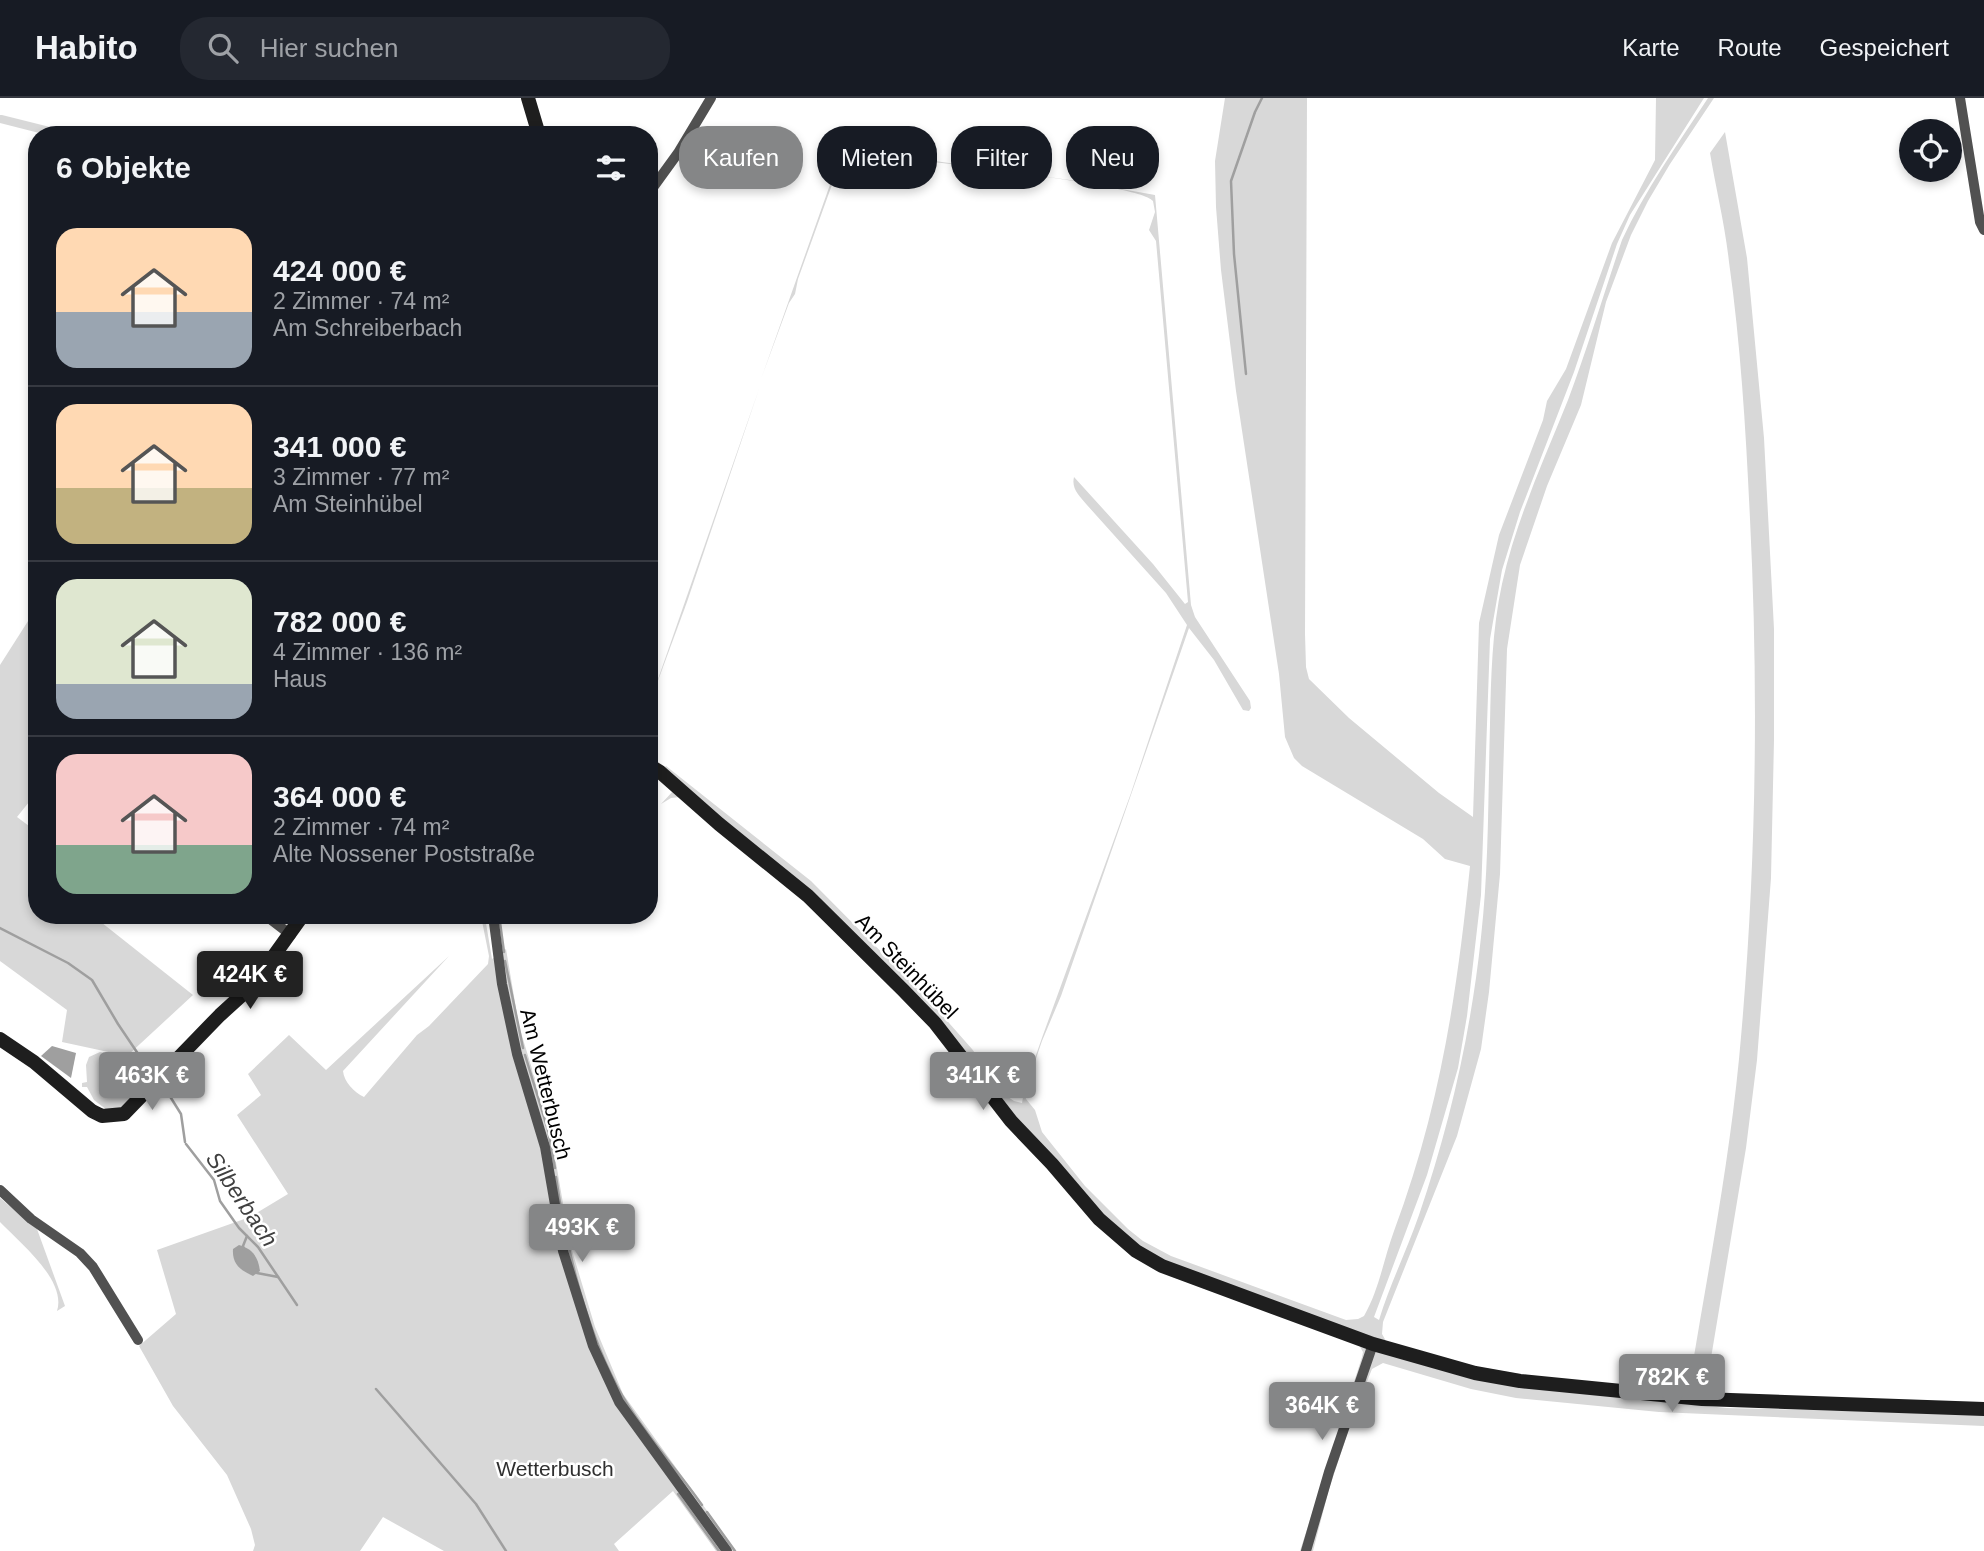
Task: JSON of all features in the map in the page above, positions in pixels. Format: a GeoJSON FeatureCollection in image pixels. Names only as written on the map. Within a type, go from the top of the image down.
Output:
{"type":"FeatureCollection","features":[{"type":"Feature","properties":{"kind":"street"},"geometry":{"type":"LineString","coordinates":[[528,98],[536,126]]}},
{"type":"Feature","properties":{"kind":"street"},"geometry":{"type":"LineString","coordinates":[[658,180],[678,153],[711,98]]}},
{"type":"Feature","properties":{"kind":"street"},"geometry":{"type":"LineString","coordinates":[[1960,98],[1980,222],[1984,230]]}},
{"type":"Feature","properties":{"kind":"street","name":"Am Steinhübel"},"geometry":{"type":"LineString","coordinates":[[658,772],[808,896],[903,989],[935,1023],[1011,1121],[1116,1236],[1162,1266],[1373,1344],[1475,1373],[1702,1399],[1984,1409]]}},
{"type":"Feature","properties":{"kind":"street"},"geometry":{"type":"LineString","coordinates":[[276,924],[290,935]]}},
{"type":"Feature","properties":{"kind":"street"},"geometry":{"type":"LineString","coordinates":[[0,1039],[34,1062],[92,1111],[102,1116],[124,1114],[220,1015],[253,985],[297,924]]}},
{"type":"Feature","properties":{"kind":"street","name":"Am Wetterbusch"},"geometry":{"type":"LineString","coordinates":[[494,924],[502,984],[517,1054],[539,1122],[563,1251],[593,1346],[619,1402],[727,1551]]}},
{"type":"Feature","properties":{"kind":"street"},"geometry":{"type":"LineString","coordinates":[[0,1190],[31,1219],[80,1253],[93,1267],[138,1340]]}},
{"type":"Feature","properties":{"kind":"street"},"geometry":{"type":"LineString","coordinates":[[1307,1551],[1329,1472],[1373,1344]]}},
{"type":"Feature","properties":{"kind":"green space"},"geometry":{"type":"Polygon","coordinates":[[[1225,98],[1307,98],[1306,667],[1309,679],[1349,718],[1439,793],[1473,817],[1479,623],[1499,535],[1543,420],[1547,401],[1566,369],[1612,243],[1655,160],[1656,98],[1704,98],[1630,215],[1617,244],[1574,372],[1520,512],[1502,570],[1490,639],[1481,895],[1467,1016],[1458,1068],[1427,1175],[1374,1317],[1379,1320],[1419,1215],[1440,1147],[1458,1077],[1471,1008],[1486,884],[1493,654],[1496,619],[1508,560],[1531,491],[1568,400],[1622,240],[1674,150],[1708,98],[1714,98],[1670,164],[1631,235],[1606,302],[1581,405],[1547,486],[1520,565],[1507,649],[1500,874],[1481,1049],[1457,1136],[1383,1322],[1382,1334],[1386,1341],[1467,1365],[1647,1390],[1984,1402],[1984,1405],[1656,1393],[1654,1401],[1727,1408],[1984,1414],[1984,1426],[1659,1412],[1516,1398],[1471,1389],[1383,1363],[1372,1369],[1354,1414],[1329,1489],[1313,1551],[1300,1551],[1362,1357],[1363,1352],[1359,1345],[1170,1276],[1131,1256],[1086,1214],[940,1035],[820,914],[680,797],[671,798],[661,804],[674,790],[658,775],[666,766],[811,881],[927,998],[972,1049],[1008,1097],[1022,1103],[1025,1086],[1131,793],[1187,625],[1166,593],[1079,495],[1073,481],[1074,477],[1153,564],[1185,604],[1188,602],[1156,241],[1149,230],[1155,212],[1153,201],[1139,194],[1118,189],[1155,195],[1191,605],[1195,617],[1250,701],[1251,708],[1249,711],[1243,710],[1214,660],[1189,628],[1061,996],[1042,1041],[1025,1091],[1026,1099],[1035,1110],[1042,1132],[1085,1186],[1143,1241],[1171,1256],[1346,1320],[1364,1316],[1410,1185],[1435,1095],[1459,960],[1470,866],[1445,859],[1423,839],[1302,766],[1294,758],[1285,737],[1279,674],[1236,391],[1221,270],[1215,161],[1225,98]]]}},
{"type":"Feature","properties":{"kind":"green space"},"geometry":{"type":"Polygon","coordinates":[[[0,115],[45,126],[28,126],[28,130],[0,123],[0,115]]]}},
{"type":"Feature","properties":{"kind":"green space"},"geometry":{"type":"Polygon","coordinates":[[[1725,132],[1747,258],[1764,438],[1774,629],[1774,740],[1771,878],[1757,1060],[1746,1148],[1709,1370],[1692,1368],[1724,1175],[1739,1059],[1749,924],[1755,722],[1753,586],[1745,422],[1727,248],[1710,153],[1725,132]]]}},
{"type":"Feature","properties":{"kind":"green space"},"geometry":{"type":"Polygon","coordinates":[[[830,189],[795,294],[789,303],[761,379],[830,189]]]}},
{"type":"Feature","properties":{"kind":"green space"},"geometry":{"type":"Polygon","coordinates":[[[759,389],[687,602],[658,679],[759,389]]]}},
{"type":"Feature","properties":{"kind":"green space"},"geometry":{"type":"Polygon","coordinates":[[[28,621],[28,803],[17,817],[28,825],[28,924],[103,924],[193,995],[127,1056],[62,1042],[67,1010],[0,961],[0,665],[28,621]]]}},
{"type":"Feature","properties":{"kind":"green space","name":"Wetterbusch"},"geometry":{"type":"Polygon","coordinates":[[[483,924],[486,924],[492,959],[506,949],[519,1026],[550,1128],[570,1244],[595,1327],[623,1394],[736,1551],[716,1551],[673,1491],[614,1544],[619,1551],[444,1551],[383,1517],[360,1551],[253,1551],[255,1545],[251,1529],[227,1475],[173,1406],[139,1346],[176,1314],[157,1250],[250,1217],[288,1194],[237,1115],[261,1095],[248,1074],[289,1035],[326,1070],[449,956],[343,1071],[350,1086],[364,1097],[417,1035],[429,1026],[488,964],[483,924]]]}},
{"type":"Feature","properties":{"kind":"green space"},"geometry":{"type":"Polygon","coordinates":[[[100,1052],[119,1055],[132,1061],[140,1072],[141,1092],[121,1108],[107,1110],[94,1100],[87,1087],[82,1087],[82,1083],[87,1082],[86,1065],[89,1057],[100,1052]]]}},
{"type":"Feature","properties":{"kind":"green space"},"geometry":{"type":"Polygon","coordinates":[[[0,1198],[37,1229],[65,1306],[57,1311],[58,1299],[48,1274],[0,1222],[0,1198]]]}},
{"type":"Feature","properties":{"kind":"shaded area"},"geometry":{"type":"Polygon","coordinates":[[[52,1046],[76,1053],[71,1078],[41,1056],[52,1046]]]}},
{"type":"Feature","properties":{"kind":"shaded area"},"geometry":{"type":"Polygon","coordinates":[[[239,1245],[251,1251],[258,1262],[260,1271],[253,1276],[235,1263],[233,1249],[239,1245]]]}},
{"type":"Feature","properties":{"kind":"waterway"},"geometry":{"type":"LineString","coordinates":[[1246,374],[1234,254],[1231,181],[1262,98]]}},
{"type":"Feature","properties":{"kind":"waterway"},"geometry":{"type":"LineString","coordinates":[[500,924],[504,952]]}},
{"type":"Feature","properties":{"kind":"waterway","name":"Silberbach"},"geometry":{"type":"LineString","coordinates":[[0,928],[68,963],[92,980],[153,1076]]}},
{"type":"Feature","properties":{"kind":"waterway"},"geometry":{"type":"LineString","coordinates":[[505,961],[523,1048]]}},
{"type":"Feature","properties":{"kind":"waterway"},"geometry":{"type":"LineString","coordinates":[[525,1055],[548,1130],[555,1168]]}},
{"type":"Feature","properties":{"kind":"waterway","name":"Silberbach"},"geometry":{"type":"LineString","coordinates":[[161,1082],[181,1114],[185,1142]]}},
{"type":"Feature","properties":{"kind":"waterway","name":"Silberbach"},"geometry":{"type":"LineString","coordinates":[[186,1144],[214,1180],[220,1201],[239,1228],[258,1247],[297,1305]]}},
{"type":"Feature","properties":{"kind":"waterway"},"geometry":{"type":"LineString","coordinates":[[556,1177],[572,1261],[589,1319],[610,1373],[641,1425],[702,1505]]}},
{"type":"Feature","properties":{"kind":"waterway"},"geometry":{"type":"LineString","coordinates":[[244,1249],[247,1236]]}},
{"type":"Feature","properties":{"kind":"waterway"},"geometry":{"type":"LineString","coordinates":[[256,1270],[257,1273],[278,1277]]}},
{"type":"Feature","properties":{"kind":"waterway"},"geometry":{"type":"LineString","coordinates":[[376,1389],[476,1504],[506,1551]]}},
{"type":"Feature","properties":{"kind":"waterway"},"geometry":{"type":"LineString","coordinates":[[678,1494],[719,1551]]}},
{"type":"Feature","properties":{"kind":"waterway"},"geometry":{"type":"LineString","coordinates":[[707,1512],[735,1551]]}}]}
